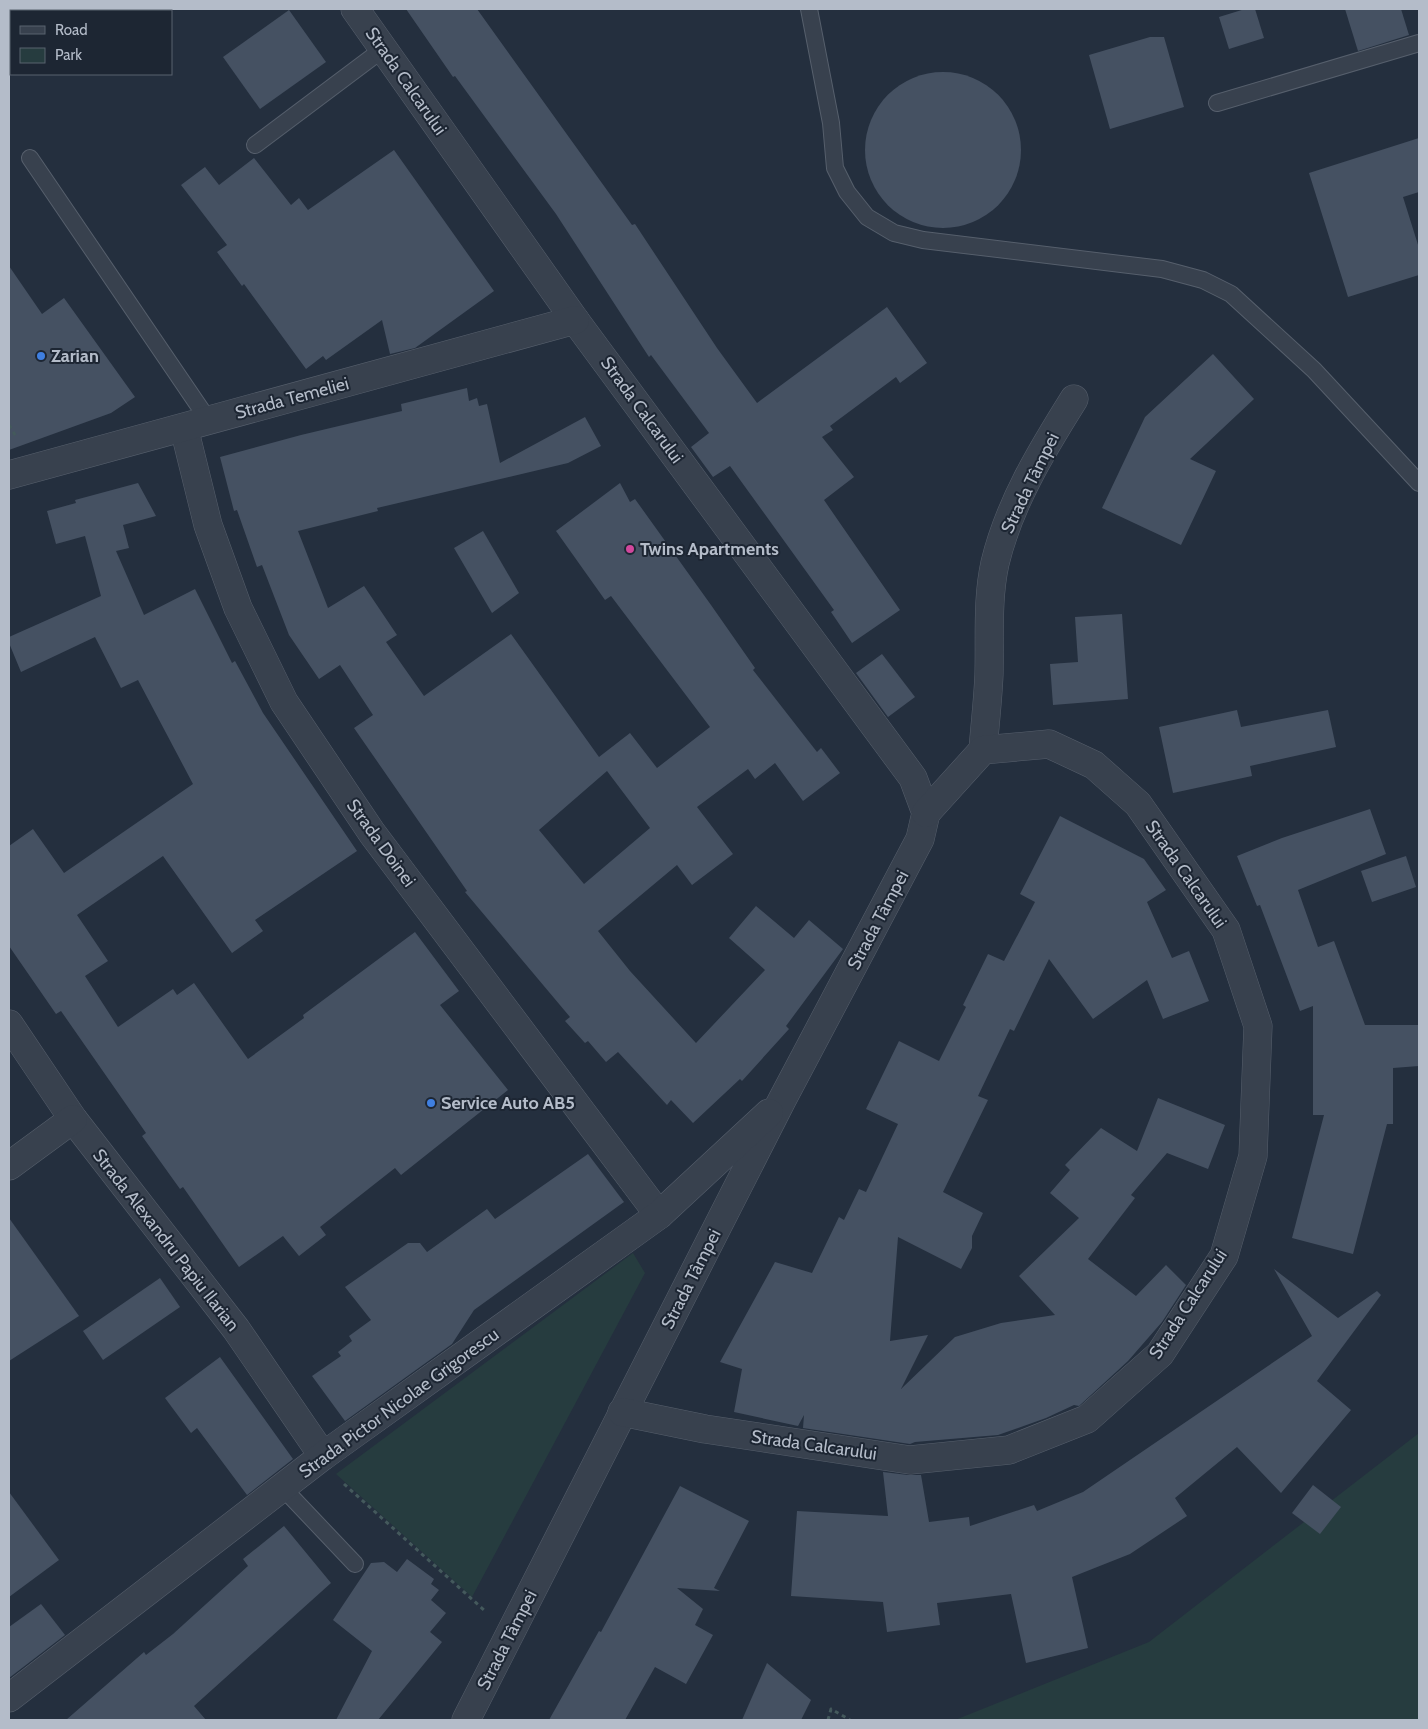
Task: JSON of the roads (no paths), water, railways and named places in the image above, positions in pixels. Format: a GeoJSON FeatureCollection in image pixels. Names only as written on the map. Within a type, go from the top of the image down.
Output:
{"type":"FeatureCollection","features":[{"type":"Feature","properties":{"kind":"street","name":"Strada Calcarului"},"geometry":{"type":"LineString","coordinates":[[355,9],[575,320],[913,778],[926,813]]}},
{"type":"Feature","properties":{"kind":"street","name":"Strada Temeliei"},"geometry":{"type":"LineString","coordinates":[[9,475],[575,320]]}},
{"type":"Feature","properties":{"kind":"street","name":"Strada Tâmpei"},"geometry":{"type":"LineString","coordinates":[[983,750],[989,675],[990,616],[995,564],[1009,519],[1043,448],[1074,399]]}},
{"type":"Feature","properties":{"kind":"street","name":"Strada Doinei"},"geometry":{"type":"LineString","coordinates":[[196,424],[208,524],[238,608],[284,702],[372,833],[659,1215]]}},
{"type":"Feature","properties":{"kind":"street","name":"Strada Calcarului"},"geometry":{"type":"LineString","coordinates":[[622,1412],[705,1429],[910,1460],[1009,1450],[1087,1419],[1160,1354],[1224,1256],[1253,1156],[1258,1026],[1226,930],[1138,804],[1094,765],[1048,744],[983,750]]}},
{"type":"Feature","properties":{"kind":"street"},"geometry":{"type":"LineString","coordinates":[[926,813],[983,750]]}},
{"type":"Feature","properties":{"kind":"street","name":"Strada Tâmpei"},"geometry":{"type":"LineString","coordinates":[[466,1720],[782,1100],[920,840],[926,813]]}},
{"type":"Feature","properties":{"kind":"street","name":"Strada Alexandru Papiu Ilarian"},"geometry":{"type":"LineString","coordinates":[[9,1024],[73,1119],[236,1329],[323,1456]]}},
{"type":"Feature","properties":{"kind":"street","name":"Strada Pictor Nicolae Grigorescu"},"geometry":{"type":"LineString","coordinates":[[9,1698],[323,1456],[659,1215],[782,1100]]}},
{"type":"Feature","properties":{"kind":"street"},"geometry":{"type":"LineString","coordinates":[[9,1166],[73,1119]]}},
{"type":"Feature","properties":{"kind":"lane"},"geometry":{"type":"LineString","coordinates":[[810,9],[831,124],[835,168],[847,192],[867,217],[894,233],[923,240],[1162,269],[1203,280],[1231,294],[1314,370],[1419,483]]}},
{"type":"Feature","properties":{"kind":"lane"},"geometry":{"type":"LineString","coordinates":[[1217,103],[1419,43]]}},
{"type":"Feature","properties":{"kind":"lane"},"geometry":{"type":"LineString","coordinates":[[255,145],[383,49]]}},
{"type":"Feature","properties":{"kind":"lane"},"geometry":{"type":"LineString","coordinates":[[30,158],[196,424]]}},
{"type":"Feature","properties":{"kind":"lane"},"geometry":{"type":"LineString","coordinates":[[282,1488],[355,1564]]}},
{"type":"Feature","properties":{"kind":"place","name":"Zarian"},"geometry":{"type":"Point","coordinates":[41,356]}},
{"type":"Feature","properties":{"kind":"place","name":"Twins Apartments"},"geometry":{"type":"Point","coordinates":[630,549]}},
{"type":"Feature","properties":{"kind":"place","name":"Service Auto AB5"},"geometry":{"type":"Point","coordinates":[431,1103]}}]}
